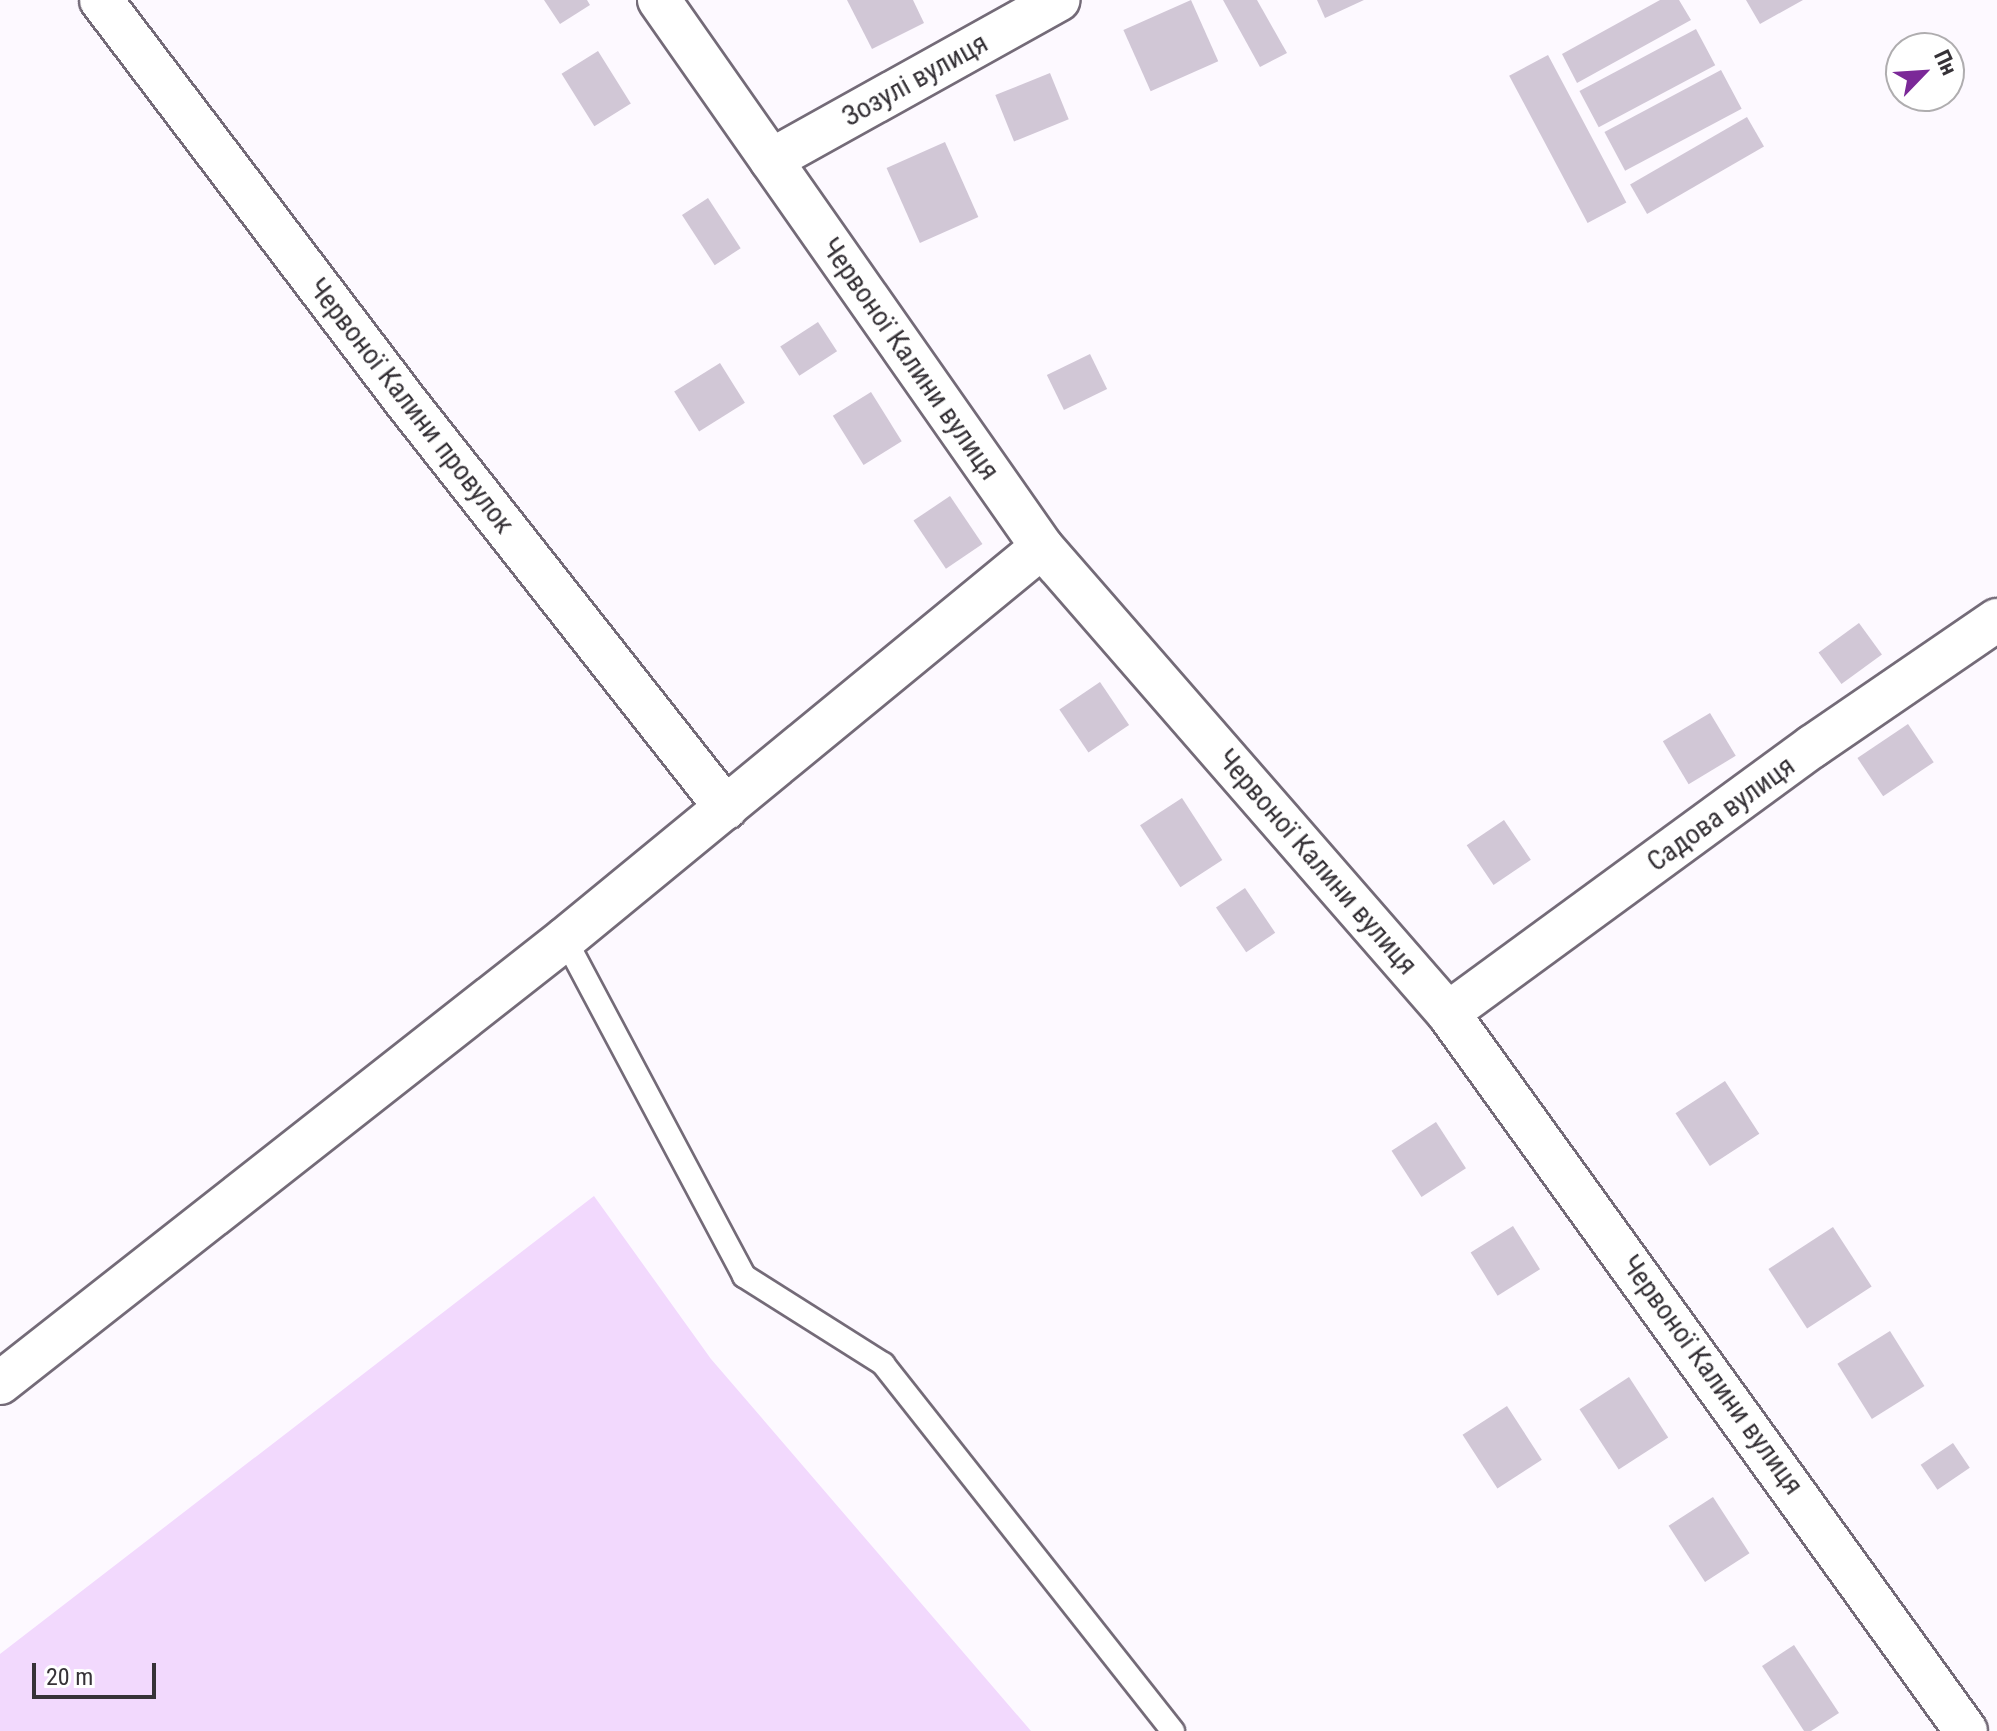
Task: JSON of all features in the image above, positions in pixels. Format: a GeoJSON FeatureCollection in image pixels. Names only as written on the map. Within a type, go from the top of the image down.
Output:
{"type":"FeatureCollection","features":[{"type":"Feature","properties":{"kind":"street","name":"Червоної Калини провулок"},"geometry":{"type":"LineString","coordinates":[[101,0],[403,398],[726,808]]}},
{"type":"Feature","properties":{"kind":"street","name":"Червоної Калини вулиця"},"geometry":{"type":"LineString","coordinates":[[659,0],[1042,547],[1448,1013],[1966,1731]]}},
{"type":"Feature","properties":{"kind":"street","name":"Зозулі вулиця"},"geometry":{"type":"LineString","coordinates":[[771,160],[1058,0]]}},
{"type":"Feature","properties":{"kind":"street"},"geometry":{"type":"LineString","coordinates":[[0,1383],[565,939],[1042,547]]}},
{"type":"Feature","properties":{"kind":"street","name":"Садова вулиця"},"geometry":{"type":"LineString","coordinates":[[1448,1013],[1813,746],[1997,620]]}},
{"type":"Feature","properties":{"kind":"lane"},"geometry":{"type":"LineString","coordinates":[[565,939],[744,1276],[883,1364],[1173,1731]]}},
{"type":"Feature","properties":{"kind":"shaded area"},"geometry":{"type":"Polygon","coordinates":[[[594,1196],[711,1359],[1031,1731],[0,1731],[0,1654],[594,1196]]]}},
{"type":"Feature","properties":{"kind":"building"},"geometry":{"type":"Polygon","coordinates":[[[544,0],[587,0],[590,5],[560,24],[544,0]]]}},
{"type":"Feature","properties":{"kind":"building"},"geometry":{"type":"Polygon","coordinates":[[[847,0],[913,0],[924,23],[872,49],[847,0]]]}},
{"type":"Feature","properties":{"kind":"building"},"geometry":{"type":"Polygon","coordinates":[[[1191,0],[1218,61],[1151,91],[1123,30],[1191,0]]]}},
{"type":"Feature","properties":{"kind":"building"},"geometry":{"type":"Polygon","coordinates":[[[1223,0],[1257,0],[1287,53],[1260,67],[1223,0]]]}},
{"type":"Feature","properties":{"kind":"building"},"geometry":{"type":"Polygon","coordinates":[[[1317,0],[1364,0],[1325,18],[1317,0]]]}},
{"type":"Feature","properties":{"kind":"building"},"geometry":{"type":"Polygon","coordinates":[[[1660,0],[1679,0],[1691,20],[1577,83],[1562,54],[1660,0]]]}},
{"type":"Feature","properties":{"kind":"building"},"geometry":{"type":"Polygon","coordinates":[[[1746,0],[1803,0],[1760,24],[1746,0]]]}},
{"type":"Feature","properties":{"kind":"building"},"geometry":{"type":"Polygon","coordinates":[[[1696,29],[1715,65],[1599,127],[1579,91],[1696,29]]]}},
{"type":"Feature","properties":{"kind":"building"},"geometry":{"type":"Polygon","coordinates":[[[598,51],[631,104],[594,126],[562,74],[598,51]]]}},
{"type":"Feature","properties":{"kind":"building"},"geometry":{"type":"Polygon","coordinates":[[[1548,55],[1626,202],[1588,223],[1509,76],[1548,55]]]}},
{"type":"Feature","properties":{"kind":"building"},"geometry":{"type":"Polygon","coordinates":[[[1721,70],[1742,109],[1625,171],[1604,132],[1721,70]]]}},
{"type":"Feature","properties":{"kind":"building"},"geometry":{"type":"Polygon","coordinates":[[[1050,73],[1069,119],[1014,141],[995,95],[1050,73]]]}},
{"type":"Feature","properties":{"kind":"building"},"geometry":{"type":"Polygon","coordinates":[[[1747,117],[1764,146],[1647,214],[1630,184],[1747,117]]]}},
{"type":"Feature","properties":{"kind":"building"},"geometry":{"type":"Polygon","coordinates":[[[945,142],[978,217],[920,243],[887,168],[945,142]]]}},
{"type":"Feature","properties":{"kind":"building"},"geometry":{"type":"Polygon","coordinates":[[[708,198],[741,248],[715,265],[682,215],[708,198]]]}},
{"type":"Feature","properties":{"kind":"building"},"geometry":{"type":"Polygon","coordinates":[[[818,322],[837,351],[799,376],[780,347],[818,322]]]}},
{"type":"Feature","properties":{"kind":"building"},"geometry":{"type":"Polygon","coordinates":[[[1090,354],[1107,389],[1064,410],[1047,375],[1090,354]]]}},
{"type":"Feature","properties":{"kind":"building"},"geometry":{"type":"Polygon","coordinates":[[[720,363],[745,403],[699,431],[674,392],[720,363]]]}},
{"type":"Feature","properties":{"kind":"building"},"geometry":{"type":"Polygon","coordinates":[[[871,392],[902,441],[864,465],[833,416],[871,392]]]}},
{"type":"Feature","properties":{"kind":"building"},"geometry":{"type":"Polygon","coordinates":[[[950,496],[982,544],[946,569],[914,521],[950,496]]]}},
{"type":"Feature","properties":{"kind":"building"},"geometry":{"type":"Polygon","coordinates":[[[1859,623],[1882,655],[1841,684],[1819,652],[1859,623]]]}},
{"type":"Feature","properties":{"kind":"building"},"geometry":{"type":"Polygon","coordinates":[[[1100,682],[1129,725],[1088,753],[1059,709],[1100,682]]]}},
{"type":"Feature","properties":{"kind":"building"},"geometry":{"type":"Polygon","coordinates":[[[1710,713],[1736,756],[1689,784],[1663,741],[1710,713]]]}},
{"type":"Feature","properties":{"kind":"building"},"geometry":{"type":"Polygon","coordinates":[[[1908,724],[1934,762],[1883,796],[1857,758],[1908,724]]]}},
{"type":"Feature","properties":{"kind":"building"},"geometry":{"type":"Polygon","coordinates":[[[1182,798],[1222,860],[1180,887],[1140,825],[1182,798]]]}},
{"type":"Feature","properties":{"kind":"building"},"geometry":{"type":"Polygon","coordinates":[[[1504,820],[1531,860],[1494,885],[1467,845],[1504,820]]]}},
{"type":"Feature","properties":{"kind":"building"},"geometry":{"type":"Polygon","coordinates":[[[1245,888],[1275,933],[1246,952],[1216,908],[1245,888]]]}},
{"type":"Feature","properties":{"kind":"building"},"geometry":{"type":"Polygon","coordinates":[[[1725,1081],[1759,1134],[1710,1166],[1676,1113],[1725,1081]]]}},
{"type":"Feature","properties":{"kind":"building"},"geometry":{"type":"Polygon","coordinates":[[[1436,1122],[1466,1168],[1422,1197],[1392,1151],[1436,1122]]]}},
{"type":"Feature","properties":{"kind":"building"},"geometry":{"type":"Polygon","coordinates":[[[1513,1226],[1540,1269],[1498,1296],[1471,1252],[1513,1226]]]}},
{"type":"Feature","properties":{"kind":"building"},"geometry":{"type":"Polygon","coordinates":[[[1833,1227],[1872,1287],[1807,1328],[1768,1269],[1833,1227]]]}},
{"type":"Feature","properties":{"kind":"building"},"geometry":{"type":"Polygon","coordinates":[[[1890,1331],[1924,1386],[1872,1419],[1837,1364],[1890,1331]]]}},
{"type":"Feature","properties":{"kind":"building"},"geometry":{"type":"Polygon","coordinates":[[[1629,1377],[1668,1437],[1619,1470],[1580,1409],[1629,1377]]]}},
{"type":"Feature","properties":{"kind":"building"},"geometry":{"type":"Polygon","coordinates":[[[1507,1406],[1542,1460],[1497,1489],[1463,1435],[1507,1406]]]}},
{"type":"Feature","properties":{"kind":"building"},"geometry":{"type":"Polygon","coordinates":[[[1953,1443],[1970,1468],[1937,1490],[1921,1465],[1953,1443]]]}},
{"type":"Feature","properties":{"kind":"building"},"geometry":{"type":"Polygon","coordinates":[[[1713,1497],[1749,1553],[1705,1582],[1669,1526],[1713,1497]]]}},
{"type":"Feature","properties":{"kind":"building"},"geometry":{"type":"Polygon","coordinates":[[[1794,1645],[1839,1713],[1811,1731],[1804,1731],[1762,1666],[1794,1645]]]}}]}
